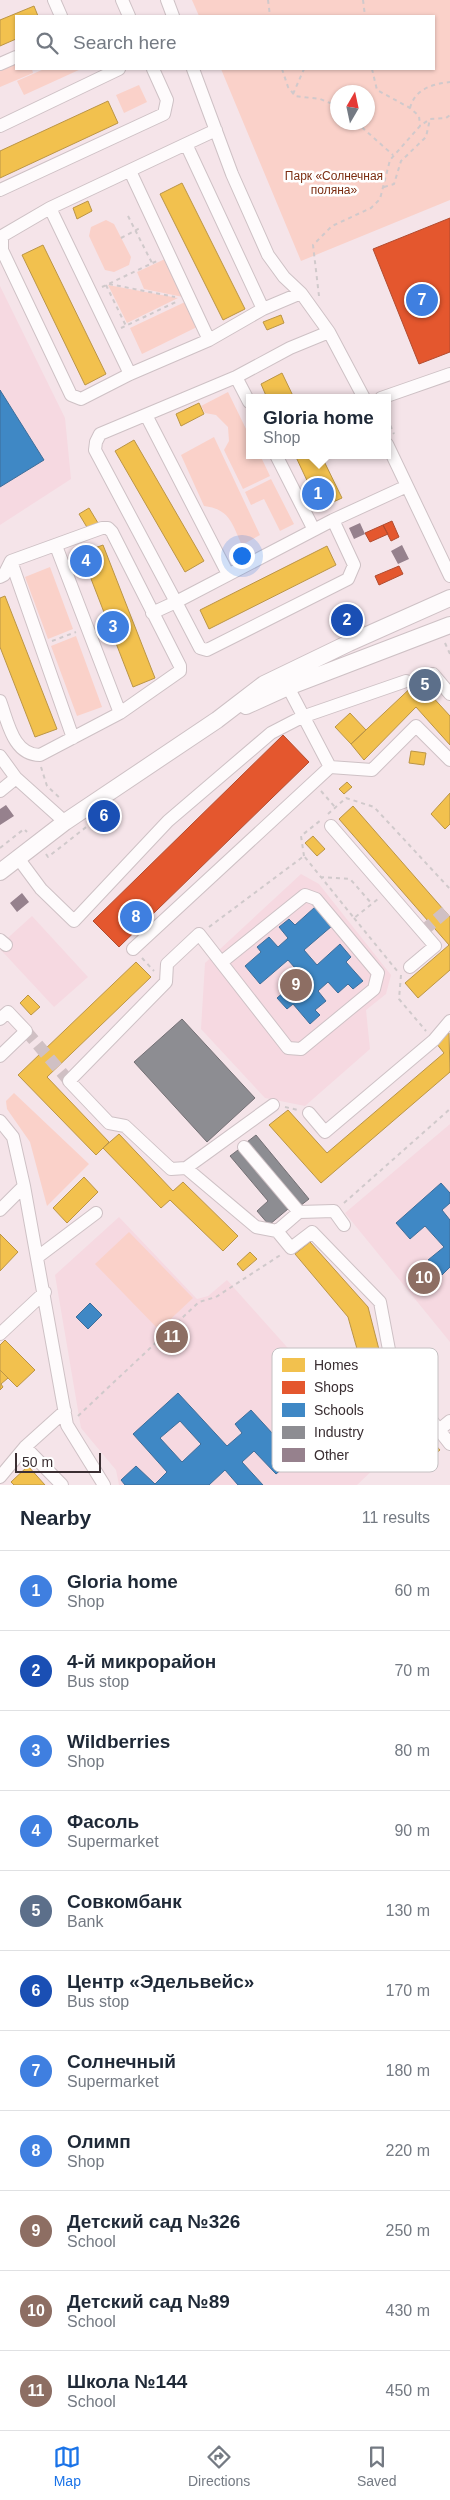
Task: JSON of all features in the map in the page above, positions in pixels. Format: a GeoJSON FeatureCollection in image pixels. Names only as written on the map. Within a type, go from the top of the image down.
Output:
{"type":"FeatureCollection","features":[{"type":"Feature","properties":{"kind":"main road"},"geometry":{"type":"LineString","coordinates":[[0,872],[65,822],[217,720],[264,684],[349,643],[450,598]]}},
{"type":"Feature","properties":{"kind":"main road"},"geometry":{"type":"LineString","coordinates":[[217,720],[288,687],[447,632]]}},
{"type":"Feature","properties":{"kind":"street"},"geometry":{"type":"LineString","coordinates":[[54,0],[61,15]]}},
{"type":"Feature","properties":{"kind":"street"},"geometry":{"type":"LineString","coordinates":[[122,0],[129,15]]}},
{"type":"Feature","properties":{"kind":"street"},"geometry":{"type":"LineString","coordinates":[[167,0],[173,15]]}},
{"type":"Feature","properties":{"kind":"street"},"geometry":{"type":"LineString","coordinates":[[0,64],[15,57]]}},
{"type":"Feature","properties":{"kind":"street"},"geometry":{"type":"LineString","coordinates":[[0,126],[118,70]]}},
{"type":"Feature","properties":{"kind":"street"},"geometry":{"type":"LineString","coordinates":[[0,190],[164,114],[167,100],[153,70]]}},
{"type":"Feature","properties":{"kind":"street"},"geometry":{"type":"LineString","coordinates":[[193,70],[232,174],[268,255],[284,277],[301,293],[328,332],[362,394]]}},
{"type":"Feature","properties":{"kind":"street"},"geometry":{"type":"LineString","coordinates":[[216,130],[50,208],[2,236],[0,242],[2,250],[71,395],[80,399],[130,374],[209,340],[263,310],[301,293]]}},
{"type":"Feature","properties":{"kind":"street"},"geometry":{"type":"LineString","coordinates":[[186,144],[263,310]]}},
{"type":"Feature","properties":{"kind":"street"},"geometry":{"type":"LineString","coordinates":[[130,172],[209,340]]}},
{"type":"Feature","properties":{"kind":"street"},"geometry":{"type":"LineString","coordinates":[[50,208],[130,374]]}},
{"type":"Feature","properties":{"kind":"street"},"geometry":{"type":"LineString","coordinates":[[328,332],[290,348],[236,377],[100,434],[95,450],[200,648],[207,650],[348,579],[354,565],[333,520]]}},
{"type":"Feature","properties":{"kind":"street"},"geometry":{"type":"LineString","coordinates":[[391,395],[450,374]]}},
{"type":"Feature","properties":{"kind":"street"},"geometry":{"type":"LineString","coordinates":[[236,377],[246,396]]}},
{"type":"Feature","properties":{"kind":"street"},"geometry":{"type":"LineString","coordinates":[[146,415],[228,574]]}},
{"type":"Feature","properties":{"kind":"street"},"geometry":{"type":"LineString","coordinates":[[391,452],[450,576]]}},
{"type":"Feature","properties":{"kind":"street"},"geometry":{"type":"LineString","coordinates":[[278,459],[314,530]]}},
{"type":"Feature","properties":{"kind":"street"},"geometry":{"type":"LineString","coordinates":[[152,613],[333,520],[407,486]]}},
{"type":"Feature","properties":{"kind":"street"},"geometry":{"type":"LineString","coordinates":[[0,577],[4,575],[11,561],[102,528],[108,528],[112,532],[180,666],[180,671],[120,713],[40,756],[29,754],[19,748],[0,701]]}},
{"type":"Feature","properties":{"kind":"street"},"geometry":{"type":"LineString","coordinates":[[56,546],[120,713]]}},
{"type":"Feature","properties":{"kind":"street"},"geometry":{"type":"LineString","coordinates":[[11,561],[73,738]]}},
{"type":"Feature","properties":{"kind":"street"},"geometry":{"type":"LineString","coordinates":[[432,674],[450,694]]}},
{"type":"Feature","properties":{"kind":"street"},"geometry":{"type":"LineString","coordinates":[[18,858],[41,889],[74,921],[168,821],[271,733],[302,717],[406,681]]}},
{"type":"Feature","properties":{"kind":"street"},"geometry":{"type":"LineString","coordinates":[[288,687],[302,717],[330,767]]}},
{"type":"Feature","properties":{"kind":"street"},"geometry":{"type":"LineString","coordinates":[[133,949],[330,767],[372,770],[416,726],[450,760]]}},
{"type":"Feature","properties":{"kind":"street"},"geometry":{"type":"LineString","coordinates":[[0,756],[8,771],[65,822]]}},
{"type":"Feature","properties":{"kind":"street"},"geometry":{"type":"LineString","coordinates":[[0,791],[8,771]]}},
{"type":"Feature","properties":{"kind":"street"},"geometry":{"type":"LineString","coordinates":[[331,826],[435,946],[405,971]]}},
{"type":"Feature","properties":{"kind":"street"},"geometry":{"type":"LineString","coordinates":[[223,962],[305,895],[316,899],[378,973],[374,989],[301,1049],[288,1048],[223,962],[199,934],[167,964],[166,982],[68,1081],[109,1124],[125,1126],[171,1170],[186,1168],[232,1126],[273,1105]]}},
{"type":"Feature","properties":{"kind":"street"},"geometry":{"type":"LineString","coordinates":[[0,1019],[8,1012],[26,1031],[0,1056]]}},
{"type":"Feature","properties":{"kind":"street"},"geometry":{"type":"LineString","coordinates":[[308,1113],[325,1132],[434,1040],[450,1021]]}},
{"type":"Feature","properties":{"kind":"street"},"geometry":{"type":"LineString","coordinates":[[0,1121],[13,1136],[69,1416],[67,1425],[104,1485]]}},
{"type":"Feature","properties":{"kind":"street"},"geometry":{"type":"LineString","coordinates":[[244,1147],[298,1212]]}},
{"type":"Feature","properties":{"kind":"street"},"geometry":{"type":"LineString","coordinates":[[186,1168],[256,1227],[277,1231],[291,1248],[312,1232],[380,1302],[389,1348]]}},
{"type":"Feature","properties":{"kind":"street"},"geometry":{"type":"LineString","coordinates":[[0,1210],[24,1186]]}},
{"type":"Feature","properties":{"kind":"street"},"geometry":{"type":"LineString","coordinates":[[277,1231],[298,1212],[334,1211],[344,1225]]}},
{"type":"Feature","properties":{"kind":"street"},"geometry":{"type":"LineString","coordinates":[[38,1256],[96,1214]]}},
{"type":"Feature","properties":{"kind":"street"},"geometry":{"type":"LineString","coordinates":[[0,1334],[45,1292]]}},
{"type":"Feature","properties":{"kind":"street"},"geometry":{"type":"LineString","coordinates":[[0,1477],[25,1446],[69,1416]]}},
{"type":"Feature","properties":{"kind":"street"},"geometry":{"type":"LineString","coordinates":[[450,1421],[439,1430],[450,1444]]}},
{"type":"Feature","properties":{"kind":"street"},"geometry":{"type":"LineString","coordinates":[[25,1446],[62,1485]]}},
{"type":"Feature","properties":{"kind":"path"},"geometry":{"type":"LineString","coordinates":[[268,0],[270,15]]}},
{"type":"Feature","properties":{"kind":"path"},"geometry":{"type":"LineString","coordinates":[[363,0],[365,15]]}},
{"type":"Feature","properties":{"kind":"path"},"geometry":{"type":"LineString","coordinates":[[282,70],[288,87],[295,96],[320,99],[330,103]]}},
{"type":"Feature","properties":{"kind":"path"},"geometry":{"type":"LineString","coordinates":[[293,94],[304,70]]}},
{"type":"Feature","properties":{"kind":"path"},"geometry":{"type":"LineString","coordinates":[[372,70],[377,90],[410,108],[419,116],[420,126]]}},
{"type":"Feature","properties":{"kind":"path"},"geometry":{"type":"LineString","coordinates":[[410,108],[413,98],[423,89],[449,82],[450,78]]}},
{"type":"Feature","properties":{"kind":"path"},"geometry":{"type":"LineString","coordinates":[[320,301],[313,245],[332,226],[371,208],[380,199],[393,155],[420,126],[430,119],[446,118],[450,115]]}},
{"type":"Feature","properties":{"kind":"path"},"geometry":{"type":"LineString","coordinates":[[384,187],[394,184],[401,161],[426,136],[430,119]]}},
{"type":"Feature","properties":{"kind":"path"},"geometry":{"type":"LineString","coordinates":[[365,130],[393,155]]}},
{"type":"Feature","properties":{"kind":"path"},"geometry":{"type":"LineString","coordinates":[[128,216],[152,264]]}},
{"type":"Feature","properties":{"kind":"path"},"geometry":{"type":"LineString","coordinates":[[121,238],[136,232],[153,221]]}},
{"type":"Feature","properties":{"kind":"path"},"geometry":{"type":"LineString","coordinates":[[91,293],[170,256]]}},
{"type":"Feature","properties":{"kind":"path"},"geometry":{"type":"LineString","coordinates":[[107,284],[126,326]]}},
{"type":"Feature","properties":{"kind":"path"},"geometry":{"type":"LineString","coordinates":[[107,284],[184,298],[110,334]]}},
{"type":"Feature","properties":{"kind":"path"},"geometry":{"type":"LineString","coordinates":[[41,646],[87,628]]}},
{"type":"Feature","properties":{"kind":"path"},"geometry":{"type":"LineString","coordinates":[[447,632],[450,654]]}},
{"type":"Feature","properties":{"kind":"path"},"geometry":{"type":"LineString","coordinates":[[39,761],[47,786],[61,799]]}},
{"type":"Feature","properties":{"kind":"path"},"geometry":{"type":"LineString","coordinates":[[312,782],[335,807]]}},
{"type":"Feature","properties":{"kind":"path"},"geometry":{"type":"LineString","coordinates":[[304,856],[302,836],[346,798],[374,807],[450,890]]}},
{"type":"Feature","properties":{"kind":"path"},"geometry":{"type":"LineString","coordinates":[[46,854],[48,856],[99,817]]}},
{"type":"Feature","properties":{"kind":"path"},"geometry":{"type":"LineString","coordinates":[[0,848],[24,829],[27,832]]}},
{"type":"Feature","properties":{"kind":"path"},"geometry":{"type":"LineString","coordinates":[[320,877],[350,879],[372,904]]}},
{"type":"Feature","properties":{"kind":"path"},"geometry":{"type":"LineString","coordinates":[[354,918],[405,971],[398,999],[434,1040]]}},
{"type":"Feature","properties":{"kind":"path"},"geometry":{"type":"LineString","coordinates":[[133,949],[154,971]]}},
{"type":"Feature","properties":{"kind":"path"},"geometry":{"type":"LineString","coordinates":[[273,1105],[308,1113]]}},
{"type":"Feature","properties":{"kind":"path"},"geometry":{"type":"LineString","coordinates":[[334,1211],[450,1109]]}},
{"type":"Feature","properties":{"kind":"path"},"geometry":{"type":"LineString","coordinates":[[69,1416],[199,1302],[216,1297],[291,1248]]}},
{"type":"Feature","properties":{"kind":"shaded area"},"geometry":{"type":"Polygon","coordinates":[[[0,286],[65,418],[71,479],[0,525],[0,286]]]}},
{"type":"Feature","properties":{"kind":"shaded area"},"geometry":{"type":"Polygon","coordinates":[[[301,874],[319,884],[391,975],[386,994],[366,1010],[370,1049],[305,1106],[265,1098],[201,1029],[205,963],[301,874]]]}},
{"type":"Feature","properties":{"kind":"shaded area"},"geometry":{"type":"Polygon","coordinates":[[[32,916],[88,977],[54,1007],[0,949],[0,945],[32,916]]]}},
{"type":"Feature","properties":{"kind":"shaded area"},"geometry":{"type":"Polygon","coordinates":[[[450,1124],[450,1342],[345,1213],[450,1124]]]}},
{"type":"Feature","properties":{"kind":"shaded area"},"geometry":{"type":"Polygon","coordinates":[[[119,1217],[197,1299],[208,1296],[227,1280],[288,1348],[272,1348],[272,1472],[371,1472],[357,1485],[119,1485],[116,1470],[81,1428],[55,1275],[119,1217]]]}},
{"type":"Feature","properties":{"kind":"green space","name":"Парк «Солнечная поляна»"},"geometry":{"type":"Polygon","coordinates":[[[192,0],[450,0],[450,200],[301,261],[221,70],[435,70],[435,15],[199,15],[192,0]]]}},
{"type":"Feature","properties":{"kind":"green space"},"geometry":{"type":"Polygon","coordinates":[[[15,63],[15,70],[32,70],[33,73],[0,87],[0,70],[15,63]]]}},
{"type":"Feature","properties":{"kind":"green space"},"geometry":{"type":"Polygon","coordinates":[[[42,70],[79,70],[24,95],[17,81],[42,70]]]}},
{"type":"Feature","properties":{"kind":"green space"},"geometry":{"type":"Polygon","coordinates":[[[139,85],[147,102],[124,113],[116,95],[139,85]]]}},
{"type":"Feature","properties":{"kind":"green space"},"geometry":{"type":"Polygon","coordinates":[[[106,220],[114,224],[131,257],[129,265],[114,272],[105,270],[89,236],[91,227],[106,220]]]}},
{"type":"Feature","properties":{"kind":"green space"},"geometry":{"type":"Polygon","coordinates":[[[165,259],[183,297],[144,289],[137,272],[165,259]]]}},
{"type":"Feature","properties":{"kind":"green space"},"geometry":{"type":"Polygon","coordinates":[[[108,285],[178,298],[127,323],[108,285]]]}},
{"type":"Feature","properties":{"kind":"green space"},"geometry":{"type":"Polygon","coordinates":[[[185,302],[197,327],[142,354],[130,328],[185,302]]]}},
{"type":"Feature","properties":{"kind":"green space"},"geometry":{"type":"Polygon","coordinates":[[[228,392],[246,429],[246,459],[262,459],[270,476],[243,489],[224,450],[229,441],[228,427],[216,415],[205,413],[201,406],[228,392]]]}},
{"type":"Feature","properties":{"kind":"green space"},"geometry":{"type":"Polygon","coordinates":[[[214,437],[260,535],[242,545],[225,514],[220,510],[204,506],[181,455],[214,437]]]}},
{"type":"Feature","properties":{"kind":"green space"},"geometry":{"type":"Polygon","coordinates":[[[271,479],[294,524],[280,531],[264,499],[251,505],[245,492],[271,479]]]}},
{"type":"Feature","properties":{"kind":"green space"},"geometry":{"type":"Polygon","coordinates":[[[50,567],[73,629],[48,639],[25,577],[50,567]]]}},
{"type":"Feature","properties":{"kind":"green space"},"geometry":{"type":"Polygon","coordinates":[[[76,636],[102,707],[77,716],[51,646],[76,636]]]}},
{"type":"Feature","properties":{"kind":"green space"},"geometry":{"type":"Polygon","coordinates":[[[14,1093],[89,1164],[47,1206],[30,1142],[7,1109],[6,1101],[14,1093]]]}},
{"type":"Feature","properties":{"kind":"green space"},"geometry":{"type":"Polygon","coordinates":[[[129,1232],[193,1298],[159,1330],[95,1264],[129,1232]]]}},
{"type":"Feature","properties":{"kind":"building: Homes"},"geometry":{"type":"Polygon","coordinates":[[[34,6],[38,15],[15,15],[15,39],[0,46],[0,20],[34,6]]]}},
{"type":"Feature","properties":{"kind":"building: Homes"},"geometry":{"type":"Polygon","coordinates":[[[108,101],[118,123],[0,178],[0,151],[108,101]]]}},
{"type":"Feature","properties":{"kind":"building: Homes"},"geometry":{"type":"Polygon","coordinates":[[[182,183],[245,309],[223,320],[160,194],[182,183]]]}},
{"type":"Feature","properties":{"kind":"building: Homes"},"geometry":{"type":"Polygon","coordinates":[[[88,201],[92,211],[77,219],[73,208],[88,201]]]}},
{"type":"Feature","properties":{"kind":"building: Homes"},"geometry":{"type":"Polygon","coordinates":[[[43,245],[106,374],[85,385],[22,255],[43,245]]]}},
{"type":"Feature","properties":{"kind":"building: Homes"},"geometry":{"type":"Polygon","coordinates":[[[281,315],[284,323],[267,330],[263,322],[281,315]]]}},
{"type":"Feature","properties":{"kind":"building: Homes"},"geometry":{"type":"Polygon","coordinates":[[[282,373],[292,394],[265,394],[261,384],[282,373]]]}},
{"type":"Feature","properties":{"kind":"building: Homes"},"geometry":{"type":"Polygon","coordinates":[[[199,403],[204,414],[181,426],[176,414],[199,403]]]}},
{"type":"Feature","properties":{"kind":"building: Homes"},"geometry":{"type":"Polygon","coordinates":[[[134,440],[204,561],[185,572],[115,451],[134,440]]]}},
{"type":"Feature","properties":{"kind":"building: Homes"},"geometry":{"type":"Polygon","coordinates":[[[297,459],[323,459],[342,498],[320,508],[297,459]]]}},
{"type":"Feature","properties":{"kind":"building: Homes"},"geometry":{"type":"Polygon","coordinates":[[[89,508],[98,523],[88,529],[79,514],[89,508]]]}},
{"type":"Feature","properties":{"kind":"building: Homes"},"geometry":{"type":"Polygon","coordinates":[[[103,545],[155,678],[133,687],[81,553],[103,545]]]}},
{"type":"Feature","properties":{"kind":"building: Homes"},"geometry":{"type":"Polygon","coordinates":[[[327,546],[336,565],[209,629],[200,610],[327,546]]]}},
{"type":"Feature","properties":{"kind":"building: Homes"},"geometry":{"type":"Polygon","coordinates":[[[5,596],[57,729],[35,737],[0,647],[0,598],[5,596]]]}},
{"type":"Feature","properties":{"kind":"building: Homes"},"geometry":{"type":"Polygon","coordinates":[[[418,681],[450,716],[450,745],[416,707],[364,760],[351,744],[418,681]]]}},
{"type":"Feature","properties":{"kind":"building: Homes"},"geometry":{"type":"Polygon","coordinates":[[[350,713],[366,730],[351,744],[335,727],[350,713]]]}},
{"type":"Feature","properties":{"kind":"building: Homes"},"geometry":{"type":"Polygon","coordinates":[[[411,751],[426,753],[424,765],[409,763],[411,751]]]}},
{"type":"Feature","properties":{"kind":"building: Homes"},"geometry":{"type":"Polygon","coordinates":[[[347,782],[352,787],[344,794],[339,789],[347,782]]]}},
{"type":"Feature","properties":{"kind":"building: Homes"},"geometry":{"type":"Polygon","coordinates":[[[450,793],[450,824],[445,829],[431,814],[450,793]]]}},
{"type":"Feature","properties":{"kind":"building: Homes"},"geometry":{"type":"Polygon","coordinates":[[[353,806],[450,917],[450,970],[418,998],[405,983],[449,945],[339,819],[353,806]]]}},
{"type":"Feature","properties":{"kind":"building: Homes"},"geometry":{"type":"Polygon","coordinates":[[[313,836],[325,849],[317,856],[305,843],[313,836]]]}},
{"type":"Feature","properties":{"kind":"building: Homes"},"geometry":{"type":"Polygon","coordinates":[[[136,962],[151,977],[47,1077],[109,1142],[96,1155],[18,1075],[136,962]]]}},
{"type":"Feature","properties":{"kind":"building: Homes"},"geometry":{"type":"Polygon","coordinates":[[[28,995],[40,1007],[31,1015],[20,1003],[28,995]]]}},
{"type":"Feature","properties":{"kind":"building: Homes"},"geometry":{"type":"Polygon","coordinates":[[[449,1033],[450,1072],[321,1183],[269,1125],[288,1110],[327,1153],[444,1053],[436,1043],[449,1033]]]}},
{"type":"Feature","properties":{"kind":"building: Homes"},"geometry":{"type":"Polygon","coordinates":[[[119,1134],[173,1191],[183,1182],[238,1236],[223,1251],[170,1200],[161,1208],[103,1148],[119,1134]]]}},
{"type":"Feature","properties":{"kind":"building: Homes"},"geometry":{"type":"Polygon","coordinates":[[[84,1177],[98,1192],[67,1223],[53,1208],[84,1177]]]}},
{"type":"Feature","properties":{"kind":"building: Homes"},"geometry":{"type":"Polygon","coordinates":[[[0,1234],[18,1252],[0,1271],[0,1234]]]}},
{"type":"Feature","properties":{"kind":"building: Homes"},"geometry":{"type":"Polygon","coordinates":[[[310,1242],[368,1307],[379,1348],[357,1348],[348,1317],[295,1254],[310,1242]]]}},
{"type":"Feature","properties":{"kind":"building: Homes"},"geometry":{"type":"Polygon","coordinates":[[[250,1252],[257,1259],[243,1271],[237,1264],[250,1252]]]}},
{"type":"Feature","properties":{"kind":"building: Homes"},"geometry":{"type":"Polygon","coordinates":[[[5,1340],[35,1370],[17,1387],[0,1370],[0,1345],[5,1340]]]}},
{"type":"Feature","properties":{"kind":"building: Homes"},"geometry":{"type":"Polygon","coordinates":[[[0,1370],[8,1378],[1,1384],[3,1387],[0,1390],[0,1370]]]}},
{"type":"Feature","properties":{"kind":"building: Homes"},"geometry":{"type":"Polygon","coordinates":[[[28,1466],[45,1485],[14,1485],[11,1482],[28,1466]]]}},
{"type":"Feature","properties":{"kind":"building: Shops"},"geometry":{"type":"Polygon","coordinates":[[[450,218],[450,352],[419,364],[373,249],[450,218]]]}},
{"type":"Feature","properties":{"kind":"building: Shops"},"geometry":{"type":"Polygon","coordinates":[[[392,521],[399,537],[391,541],[383,525],[392,521]]]}},
{"type":"Feature","properties":{"kind":"building: Shops"},"geometry":{"type":"Polygon","coordinates":[[[383,525],[388,534],[370,542],[365,533],[383,525]]]}},
{"type":"Feature","properties":{"kind":"building: Shops"},"geometry":{"type":"Polygon","coordinates":[[[399,566],[403,574],[379,585],[375,576],[399,566]]]}},
{"type":"Feature","properties":{"kind":"building: Shops"},"geometry":{"type":"Polygon","coordinates":[[[283,735],[309,762],[119,947],[93,921],[283,735]]]}},
{"type":"Feature","properties":{"kind":"building: Schools"},"geometry":{"type":"Polygon","coordinates":[[[0,390],[44,460],[0,487],[0,390]]]}},
{"type":"Feature","properties":{"kind":"building: Schools"},"geometry":{"type":"Polygon","coordinates":[[[315,907],[332,926],[304,950],[317,965],[340,944],[351,957],[346,962],[363,981],[353,989],[348,984],[338,993],[328,982],[318,991],[326,1001],[315,1010],[320,1015],[310,1024],[293,1004],[287,1009],[277,998],[302,976],[288,960],[260,984],[245,966],[261,952],[257,947],[269,937],[278,947],[288,938],[279,927],[289,919],[295,925],[315,907]]]}},
{"type":"Feature","properties":{"kind":"building: Schools"},"geometry":{"type":"Polygon","coordinates":[[[441,1183],[450,1193],[450,1203],[442,1210],[450,1220],[450,1267],[442,1275],[428,1260],[444,1247],[425,1226],[410,1239],[396,1223],[441,1183]]]}},
{"type":"Feature","properties":{"kind":"building: Schools"},"geometry":{"type":"Polygon","coordinates":[[[90,1303],[102,1315],[88,1329],[76,1317],[90,1303]]]}},
{"type":"Feature","properties":{"kind":"building: Schools"},"geometry":{"type":"Polygon","coordinates":[[[178,1393],[227,1446],[242,1433],[235,1424],[251,1410],[272,1433],[272,1470],[254,1451],[242,1462],[263,1485],[238,1485],[225,1470],[209,1485],[125,1485],[121,1480],[136,1466],[155,1484],[167,1472],[133,1434],[178,1393]],[[180,1421],[160,1438],[182,1462],[201,1444],[180,1421]]]}},
{"type":"Feature","properties":{"kind":"building: Industry"},"geometry":{"type":"Polygon","coordinates":[[[182,1019],[255,1098],[207,1142],[134,1062],[182,1019]]]}},
{"type":"Feature","properties":{"kind":"building: Industry"},"geometry":{"type":"Polygon","coordinates":[[[256,1135],[309,1199],[300,1206],[247,1142],[256,1135]]]}},
{"type":"Feature","properties":{"kind":"building: Industry"},"geometry":{"type":"Polygon","coordinates":[[[238,1150],[288,1209],[269,1225],[257,1211],[268,1201],[230,1156],[238,1150]]]}},
{"type":"Feature","properties":{"kind":"building: Other"},"geometry":{"type":"Polygon","coordinates":[[[360,523],[365,534],[354,539],[349,528],[360,523]]]}},
{"type":"Feature","properties":{"kind":"building: Other"},"geometry":{"type":"Polygon","coordinates":[[[402,545],[409,559],[398,564],[391,551],[402,545]]]}},
{"type":"Feature","properties":{"kind":"building: Other"},"geometry":{"type":"Polygon","coordinates":[[[6,805],[14,816],[0,825],[0,809],[6,805]]]}},
{"type":"Feature","properties":{"kind":"building: Other"},"geometry":{"type":"Polygon","coordinates":[[[22,893],[29,902],[17,912],[10,903],[22,893]]]}},
{"type":"Feature","properties":{"kind":"tunnel"},"geometry":{"type":"LineString","coordinates":[[423,931],[450,908]]}},
{"type":"Feature","properties":{"kind":"tunnel"},"geometry":{"type":"LineString","coordinates":[[26,1031],[69,1081]]}},
{"type":"Feature","properties":{"kind":"place","name":"Солнечный"},"geometry":{"type":"Point","coordinates":[422,300]}},
{"type":"Feature","properties":{"kind":"place","name":"Gloria home"},"geometry":{"type":"Point","coordinates":[318,494]}},
{"type":"Feature","properties":{"kind":"place","name":"Фасоль"},"geometry":{"type":"Point","coordinates":[86,561]}},
{"type":"Feature","properties":{"kind":"place","name":"4-й микрорайон"},"geometry":{"type":"Point","coordinates":[347,620]}},
{"type":"Feature","properties":{"kind":"place","name":"Wildberries"},"geometry":{"type":"Point","coordinates":[113,627]}},
{"type":"Feature","properties":{"kind":"place","name":"Совкомбанк"},"geometry":{"type":"Point","coordinates":[425,685]}},
{"type":"Feature","properties":{"kind":"place","name":"Центр «Эдельвейс»"},"geometry":{"type":"Point","coordinates":[104,816]}},
{"type":"Feature","properties":{"kind":"place","name":"Олимп"},"geometry":{"type":"Point","coordinates":[136,917]}},
{"type":"Feature","properties":{"kind":"place","name":"Детский сад №326"},"geometry":{"type":"Point","coordinates":[296,985]}},
{"type":"Feature","properties":{"kind":"place","name":"Детский сад №89"},"geometry":{"type":"Point","coordinates":[424,1278]}},
{"type":"Feature","properties":{"kind":"place","name":"Школа №144"},"geometry":{"type":"Point","coordinates":[172,1337]}}]}
